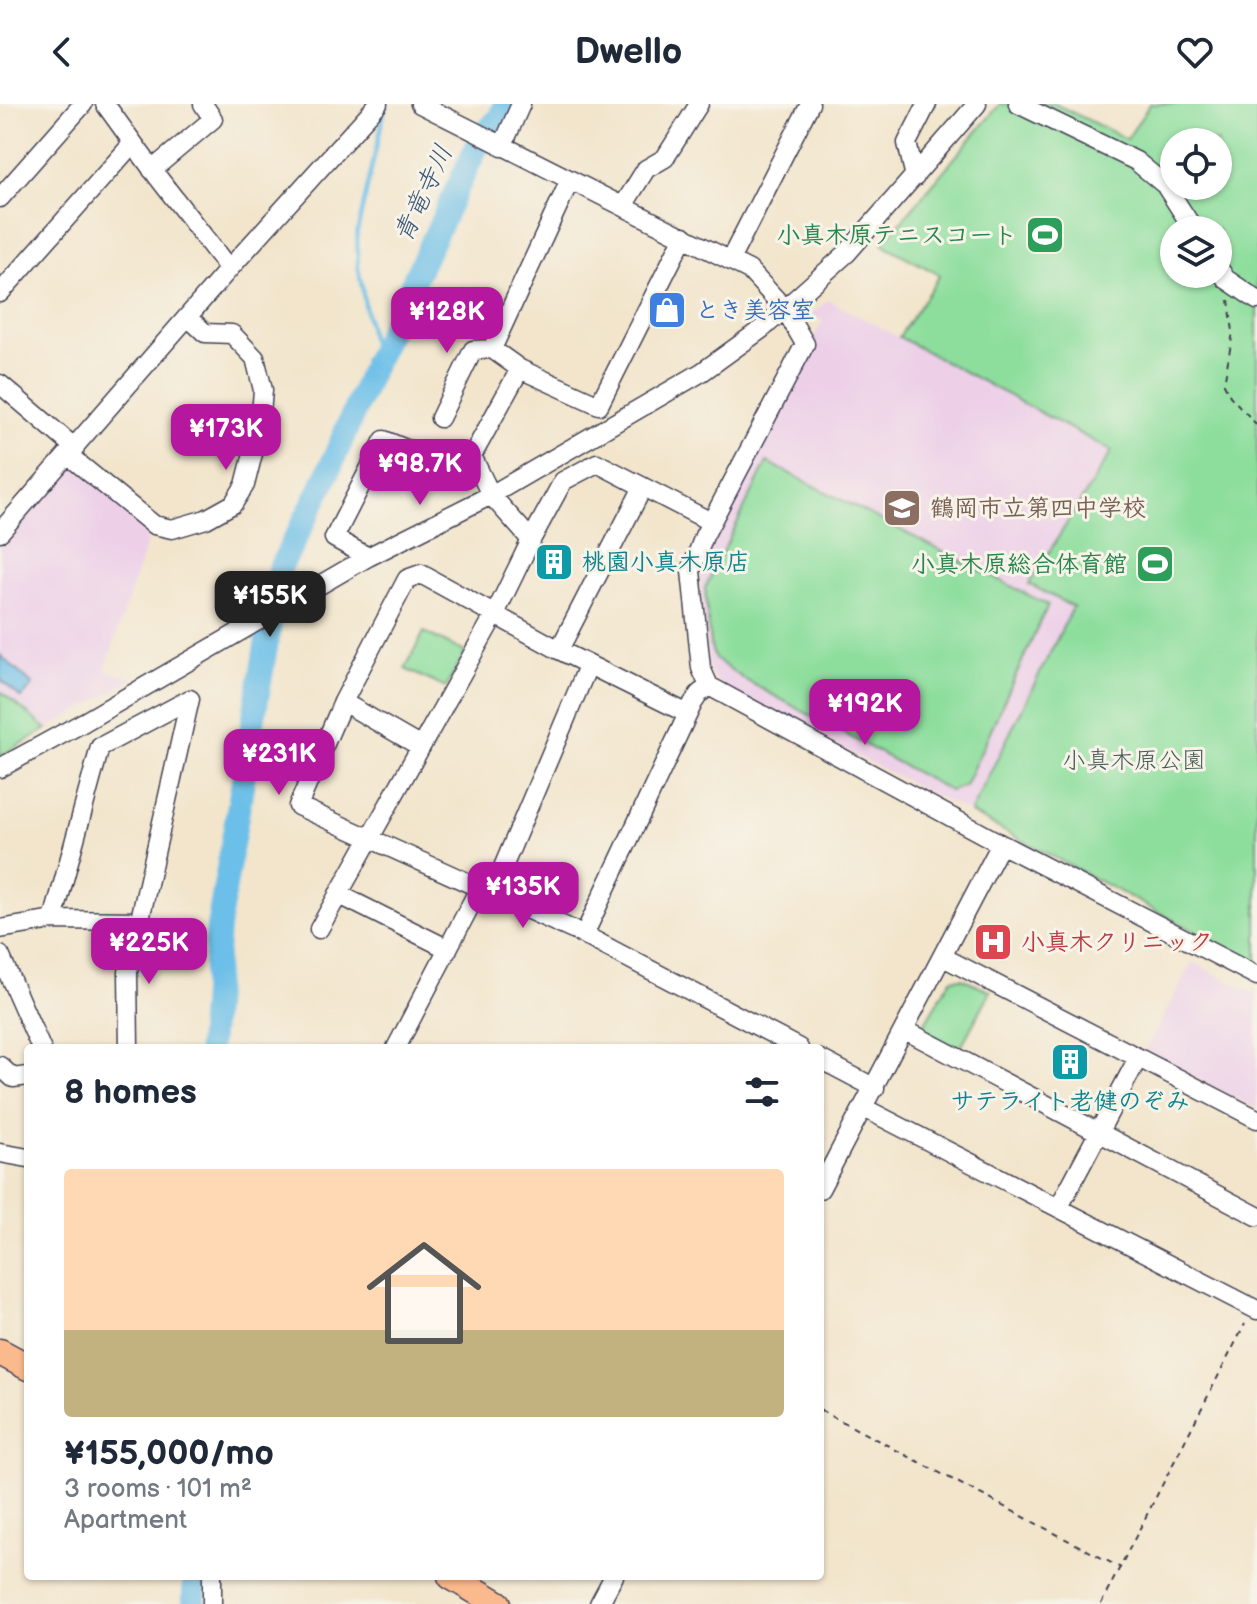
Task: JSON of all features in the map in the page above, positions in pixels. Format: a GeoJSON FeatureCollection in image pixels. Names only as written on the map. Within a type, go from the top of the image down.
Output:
{"type":"FeatureCollection","features":[{"type":"Feature","properties":{"kind":"highway"},"geometry":{"type":"LineString","coordinates":[[0,1352],[24,1365]]}},
{"type":"Feature","properties":{"kind":"highway"},"geometry":{"type":"LineString","coordinates":[[458,1580],[498,1604]]}},
{"type":"Feature","properties":{"kind":"street"},"geometry":{"type":"LineString","coordinates":[[0,198],[83,104]]}},
{"type":"Feature","properties":{"kind":"street"},"geometry":{"type":"LineString","coordinates":[[105,104],[229,269]]}},
{"type":"Feature","properties":{"kind":"street"},"geometry":{"type":"LineString","coordinates":[[152,170],[213,119],[203,104]]}},
{"type":"Feature","properties":{"kind":"street"},"geometry":{"type":"LineString","coordinates":[[0,532],[229,269],[378,104]]}},
{"type":"Feature","properties":{"kind":"street"},"geometry":{"type":"LineString","coordinates":[[420,104],[749,270],[785,309],[805,344],[711,522],[691,571],[701,668],[709,686],[1001,844],[1257,976]]}},
{"type":"Feature","properties":{"kind":"street"},"geometry":{"type":"LineString","coordinates":[[502,147],[521,104]]}},
{"type":"Feature","properties":{"kind":"street"},"geometry":{"type":"LineString","coordinates":[[623,206],[646,169],[665,158],[699,104]]}},
{"type":"Feature","properties":{"kind":"street"},"geometry":{"type":"LineString","coordinates":[[730,260],[810,104]]}},
{"type":"Feature","properties":{"kind":"street"},"geometry":{"type":"LineString","coordinates":[[915,177],[907,143],[927,104]]}},
{"type":"Feature","properties":{"kind":"street"},"geometry":{"type":"LineString","coordinates":[[0,768],[368,557],[491,495],[702,372],[763,328],[847,253],[977,104]]}},
{"type":"Feature","properties":{"kind":"street"},"geometry":{"type":"LineString","coordinates":[[1018,104],[1136,161],[1165,185],[1185,216]]}},
{"type":"Feature","properties":{"kind":"street"},"geometry":{"type":"LineString","coordinates":[[0,293],[133,143]]}},
{"type":"Feature","properties":{"kind":"street"},"geometry":{"type":"LineString","coordinates":[[492,349],[570,180]]}},
{"type":"Feature","properties":{"kind":"street"},"geometry":{"type":"LineString","coordinates":[[440,418],[473,350],[492,349],[520,369],[599,405],[684,236]]}},
{"type":"Feature","properties":{"kind":"street"},"geometry":{"type":"LineString","coordinates":[[1232,281],[1257,300]]}},
{"type":"Feature","properties":{"kind":"street"},"geometry":{"type":"LineString","coordinates":[[0,384],[154,525],[172,529],[206,519],[233,504],[245,485],[260,426],[263,390],[255,358],[232,334],[205,333],[188,317]]}},
{"type":"Feature","properties":{"kind":"street"},"geometry":{"type":"LineString","coordinates":[[368,557],[334,538],[384,440],[450,467],[472,456],[520,369]]}},
{"type":"Feature","properties":{"kind":"street"},"geometry":{"type":"LineString","coordinates":[[472,456],[491,495],[531,540]]}},
{"type":"Feature","properties":{"kind":"street"},"geometry":{"type":"LineString","coordinates":[[319,929],[494,616],[563,481],[597,463],[711,522]]}},
{"type":"Feature","properties":{"kind":"street"},"geometry":{"type":"LineString","coordinates":[[559,650],[643,487]]}},
{"type":"Feature","properties":{"kind":"street"},"geometry":{"type":"LineString","coordinates":[[688,714],[588,666],[421,574],[407,579],[343,702],[298,806],[584,935],[791,1044]]}},
{"type":"Feature","properties":{"kind":"street"},"geometry":{"type":"LineString","coordinates":[[398,1044],[480,887],[498,879],[588,666]]}},
{"type":"Feature","properties":{"kind":"street"},"geometry":{"type":"LineString","coordinates":[[584,935],[688,714],[699,694],[709,686]]}},
{"type":"Feature","properties":{"kind":"street"},"geometry":{"type":"LineString","coordinates":[[53,920],[100,747],[190,699],[128,972],[129,1044]]}},
{"type":"Feature","properties":{"kind":"street"},"geometry":{"type":"LineString","coordinates":[[343,702],[421,747]]}},
{"type":"Feature","properties":{"kind":"street"},"geometry":{"type":"LineString","coordinates":[[84,722],[100,747]]}},
{"type":"Feature","properties":{"kind":"street"},"geometry":{"type":"LineString","coordinates":[[824,1182],[1001,844]]}},
{"type":"Feature","properties":{"kind":"street"},"geometry":{"type":"LineString","coordinates":[[338,894],[448,949]]}},
{"type":"Feature","properties":{"kind":"street"},"geometry":{"type":"LineString","coordinates":[[0,929],[53,920],[140,921]]}},
{"type":"Feature","properties":{"kind":"street"},"geometry":{"type":"LineString","coordinates":[[0,955],[39,1044]]}},
{"type":"Feature","properties":{"kind":"street"},"geometry":{"type":"LineString","coordinates":[[943,957],[1257,1119]]}},
{"type":"Feature","properties":{"kind":"street"},"geometry":{"type":"LineString","coordinates":[[905,1030],[1257,1216]]}},
{"type":"Feature","properties":{"kind":"street"},"geometry":{"type":"LineString","coordinates":[[1059,1207],[1138,1058]]}},
{"type":"Feature","properties":{"kind":"street"},"geometry":{"type":"LineString","coordinates":[[824,1061],[875,1088]]}},
{"type":"Feature","properties":{"kind":"street"},"geometry":{"type":"LineString","coordinates":[[0,1066],[13,1078],[24,1077]]}},
{"type":"Feature","properties":{"kind":"street"},"geometry":{"type":"LineString","coordinates":[[864,1108],[1256,1307]]}},
{"type":"Feature","properties":{"kind":"street"},"geometry":{"type":"LineString","coordinates":[[0,1153],[24,1157]]}},
{"type":"Feature","properties":{"kind":"street"},"geometry":{"type":"LineString","coordinates":[[212,1580],[212,1604]]}},
{"type":"Feature","properties":{"kind":"street"},"geometry":{"type":"LineString","coordinates":[[599,1604],[612,1580]]}},
{"type":"Feature","properties":{"kind":"path"},"geometry":{"type":"LineString","coordinates":[[1225,288],[1233,332],[1224,384],[1230,396],[1257,425]]}},
{"type":"Feature","properties":{"kind":"path"},"geometry":{"type":"LineString","coordinates":[[1101,1604],[1256,1307]]}},
{"type":"Feature","properties":{"kind":"path"},"geometry":{"type":"LineString","coordinates":[[824,1412],[1121,1568]]}},
{"type":"Feature","properties":{"kind":"shaded area","name":"鶴岡市立第四中学校"},"geometry":{"type":"Polygon","coordinates":[[[828,300],[1112,450],[1029,584],[1073,607],[970,813],[726,690],[712,675],[708,665],[699,566],[823,320],[811,315],[828,300]]]}},
{"type":"Feature","properties":{"kind":"shaded area"},"geometry":{"type":"Polygon","coordinates":[[[72,461],[150,532],[105,670],[134,679],[0,756],[0,543],[72,461]]]}},
{"type":"Feature","properties":{"kind":"shaded area"},"geometry":{"type":"Polygon","coordinates":[[[1192,962],[1257,995],[1257,1109],[1145,1052],[1192,962]]]}},
{"type":"Feature","properties":{"kind":"green space","name":"小真木原公園"},"geometry":{"type":"Polygon","coordinates":[[[1000,104],[1055,104],[1127,139],[1150,104],[1257,104],[1257,964],[970,813],[1073,607],[1029,584],[1112,451],[899,337],[940,275],[882,244],[1000,104]]]}},
{"type":"Feature","properties":{"kind":"green space"},"geometry":{"type":"Polygon","coordinates":[[[767,462],[1048,605],[965,786],[950,791],[747,681],[715,659],[710,644],[705,588],[767,462]]]}},
{"type":"Feature","properties":{"kind":"green space"},"geometry":{"type":"Polygon","coordinates":[[[424,632],[465,652],[446,688],[405,669],[424,632]]]}},
{"type":"Feature","properties":{"kind":"green space"},"geometry":{"type":"Polygon","coordinates":[[[0,691],[47,729],[0,756],[0,691]]]}},
{"type":"Feature","properties":{"kind":"green space"},"geometry":{"type":"Polygon","coordinates":[[[962,978],[991,991],[958,1052],[924,1036],[922,1028],[951,979],[962,978]]]}},
{"type":"Feature","properties":{"kind":"water"},"geometry":{"type":"Polygon","coordinates":[[[0,655],[33,685],[21,698],[0,679],[0,655]]]}},
{"type":"Feature","properties":{"kind":"waterway","name":"青竜寺川"},"geometry":{"type":"LineString","coordinates":[[209,1044],[218,927],[279,570],[324,482],[375,362],[481,138],[500,117],[505,104]]}},
{"type":"Feature","properties":{"kind":"waterway"},"geometry":{"type":"LineString","coordinates":[[375,362],[358,266],[357,233],[386,105]]}},
{"type":"Feature","properties":{"kind":"waterway","name":"青竜寺川"},"geometry":{"type":"LineString","coordinates":[[194,1580],[194,1604]]}},
{"type":"Feature","properties":{"kind":"place","name":"小真木原テニスコート"},"geometry":{"type":"Point","coordinates":[1045,235]}},
{"type":"Feature","properties":{"kind":"place","name":"とき美容室"},"geometry":{"type":"Point","coordinates":[667,310]}},
{"type":"Feature","properties":{"kind":"place","name":"鶴岡市立第四中学校"},"geometry":{"type":"Point","coordinates":[902,508]}},
{"type":"Feature","properties":{"kind":"place","name":"桃園小真木原店"},"geometry":{"type":"Point","coordinates":[554,562]}},
{"type":"Feature","properties":{"kind":"place","name":"小真木原総合体育館"},"geometry":{"type":"Point","coordinates":[1155,564]}},
{"type":"Feature","properties":{"kind":"place","name":"小真木クリニック"},"geometry":{"type":"Point","coordinates":[993,942]}},
{"type":"Feature","properties":{"kind":"place","name":"サテライト老健のぞみ"},"geometry":{"type":"Point","coordinates":[1070,1062]}}]}
